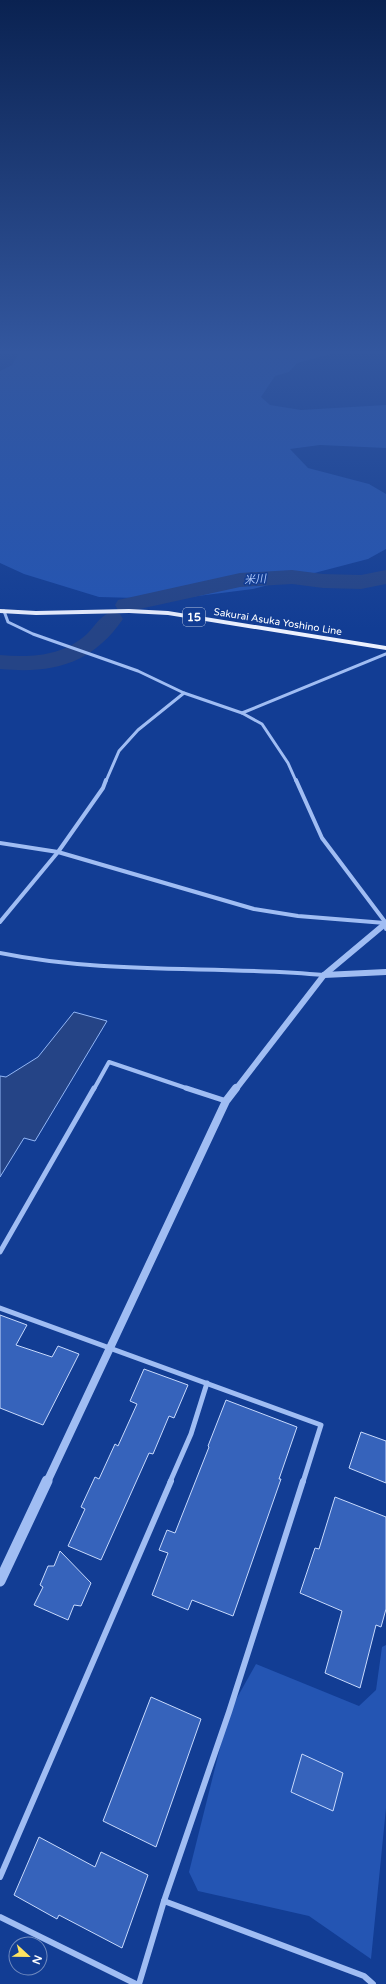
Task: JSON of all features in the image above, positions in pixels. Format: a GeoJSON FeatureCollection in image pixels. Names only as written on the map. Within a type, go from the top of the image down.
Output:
{"type":"FeatureCollection","features":[{"type":"Feature","properties":{"kind":"main road","name":"Sakurai Asuka Yoshino Line"},"geometry":{"type":"LineString","coordinates":[[2,611],[36,613],[129,611],[168,613],[386,648]]}},
{"type":"Feature","properties":{"kind":"street"},"geometry":{"type":"LineString","coordinates":[[2,611],[8,622],[33,634],[138,671],[184,693],[242,713],[262,724],[288,763],[322,838],[386,923],[386,929]]}},
{"type":"Feature","properties":{"kind":"street"},"geometry":{"type":"LineString","coordinates":[[242,713],[386,654]]}},
{"type":"Feature","properties":{"kind":"street"},"geometry":{"type":"LineString","coordinates":[[0,922],[58,852],[103,788],[119,751],[138,730],[184,693]]}},
{"type":"Feature","properties":{"kind":"street"},"geometry":{"type":"LineString","coordinates":[[0,843],[58,852],[188,892],[254,910],[298,916],[386,923]]}},
{"type":"Feature","properties":{"kind":"street"},"geometry":{"type":"LineString","coordinates":[[0,1581],[226,1101],[324,974],[386,923]]}},
{"type":"Feature","properties":{"kind":"street"},"geometry":{"type":"LineString","coordinates":[[0,953],[33,961],[91,967],[262,970],[324,974],[386,972]]}},
{"type":"Feature","properties":{"kind":"street"},"geometry":{"type":"LineString","coordinates":[[0,1252],[109,1062],[226,1101]]}},
{"type":"Feature","properties":{"kind":"street"},"geometry":{"type":"LineString","coordinates":[[0,1308],[108,1349],[207,1383],[321,1425],[229,1712],[164,1901],[138,1984],[0,1917]]}},
{"type":"Feature","properties":{"kind":"street"},"geometry":{"type":"LineString","coordinates":[[0,1877],[192,1434],[207,1383]]}},
{"type":"Feature","properties":{"kind":"street"},"geometry":{"type":"LineString","coordinates":[[164,1901],[364,1976],[373,1984]]}},
{"type":"Feature","properties":{"kind":"shaded area"},"geometry":{"type":"Polygon","coordinates":[[[0,444],[386,444],[386,448],[320,445],[290,449],[308,468],[369,484],[386,494],[386,549],[368,559],[253,589],[174,599],[99,597],[24,574],[0,563],[0,444]]]}},
{"type":"Feature","properties":{"kind":"shaded area"},"geometry":{"type":"Polygon","coordinates":[[[74,1012],[107,1021],[35,1141],[24,1138],[0,1177],[0,1076],[6,1077],[38,1057],[74,1012]]]}},
{"type":"Feature","properties":{"kind":"shaded area"},"geometry":{"type":"Polygon","coordinates":[[[386,1645],[386,1808],[371,1959],[309,1916],[198,1891],[189,1872],[229,1712],[256,1664],[359,1706],[376,1690],[382,1647],[386,1645]]]}},
{"type":"Feature","properties":{"kind":"building"},"geometry":{"type":"Polygon","coordinates":[[[0,1315],[27,1325],[16,1345],[52,1357],[58,1346],[79,1354],[43,1425],[0,1408],[0,1315]]]}},
{"type":"Feature","properties":{"kind":"building"},"geometry":{"type":"Polygon","coordinates":[[[144,1369],[188,1385],[174,1418],[169,1416],[153,1454],[149,1453],[101,1560],[68,1546],[85,1509],[81,1507],[95,1477],[99,1479],[115,1444],[118,1446],[137,1404],[130,1401],[144,1369]]]}},
{"type":"Feature","properties":{"kind":"building"},"geometry":{"type":"Polygon","coordinates":[[[226,1400],[297,1427],[279,1479],[281,1479],[233,1616],[192,1600],[188,1610],[152,1595],[168,1553],[159,1550],[167,1530],[175,1533],[226,1400]]]}},
{"type":"Feature","properties":{"kind":"building"},"geometry":{"type":"Polygon","coordinates":[[[361,1432],[386,1441],[386,1483],[349,1468],[361,1432]]]}},
{"type":"Feature","properties":{"kind":"building"},"geometry":{"type":"Polygon","coordinates":[[[335,1497],[386,1517],[386,1609],[381,1627],[376,1625],[360,1688],[325,1673],[342,1611],[300,1593],[315,1548],[319,1549],[335,1497]]]}},
{"type":"Feature","properties":{"kind":"building"},"geometry":{"type":"Polygon","coordinates":[[[60,1551],[91,1583],[81,1606],[74,1605],[68,1620],[34,1605],[43,1587],[40,1585],[48,1566],[54,1566],[60,1551]]]}},
{"type":"Feature","properties":{"kind":"building"},"geometry":{"type":"Polygon","coordinates":[[[151,1697],[201,1719],[156,1847],[103,1821],[151,1697]]]}},
{"type":"Feature","properties":{"kind":"building"},"geometry":{"type":"Polygon","coordinates":[[[302,1754],[343,1773],[333,1811],[291,1792],[302,1754]]]}},
{"type":"Feature","properties":{"kind":"building"},"geometry":{"type":"Polygon","coordinates":[[[39,1837],[95,1867],[101,1852],[148,1875],[122,1948],[59,1915],[57,1919],[14,1895],[39,1837]]]}},
{"type":"Feature","properties":{"kind":"waterway","name":"米川"},"geometry":{"type":"LineString","coordinates":[[126,605],[240,580],[292,577],[323,581],[361,582],[386,577]]}},
{"type":"Feature","properties":{"kind":"waterway","name":"米川"},"geometry":{"type":"LineString","coordinates":[[0,662],[37,663],[62,658],[85,647],[94,640],[112,619]]}}]}
